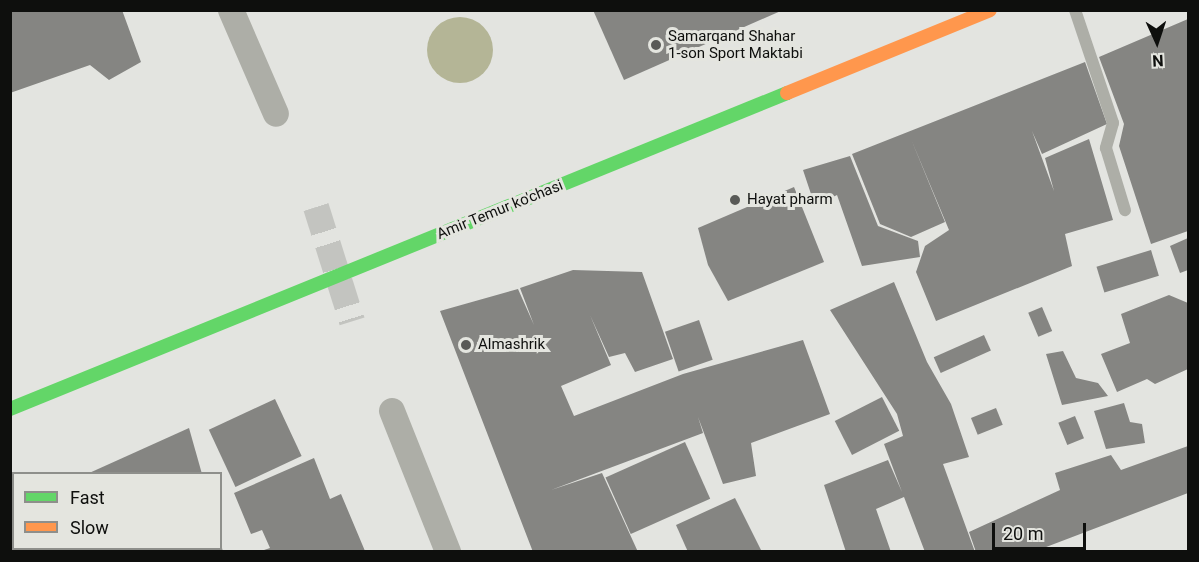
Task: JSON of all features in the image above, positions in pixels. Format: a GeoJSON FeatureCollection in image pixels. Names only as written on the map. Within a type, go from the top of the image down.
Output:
{"type":"FeatureCollection","features":[{"type":"Feature","properties":{"kind":"main road","name":"Amir Temur ko'chasi"},"geometry":{"type":"LineString","coordinates":[[10,409],[990,10]]}},
{"type":"Feature","properties":{"kind":"street"},"geometry":{"type":"LineString","coordinates":[[231,10],[276,114]]}},
{"type":"Feature","properties":{"kind":"street"},"geometry":{"type":"LineString","coordinates":[[392,411],[447,552]]}},
{"type":"Feature","properties":{"kind":"lane"},"geometry":{"type":"LineString","coordinates":[[1075,10],[1113,123],[1106,148],[1125,210]]}},
{"type":"Feature","properties":{"kind":"shaded area"},"geometry":{"type":"Polygon","coordinates":[[[460,17],[473,19],[483,27],[491,37],[493,50],[491,63],[483,73],[473,81],[460,83],[447,81],[437,73],[429,63],[427,50],[429,37],[437,27],[447,19],[460,17]]]}},
{"type":"Feature","properties":{"kind":"building"},"geometry":{"type":"Polygon","coordinates":[[[10,10],[122,10],[141,62],[109,80],[90,65],[10,93],[10,10]]]}},
{"type":"Feature","properties":{"kind":"building","name":"Samarqand Shahar 1-son Sport Maktabi"},"geometry":{"type":"Polygon","coordinates":[[[593,10],[783,10],[624,80],[593,10]]]}},
{"type":"Feature","properties":{"kind":"building"},"geometry":{"type":"Polygon","coordinates":[[[1188,19],[1188,231],[1151,244],[1119,146],[1124,124],[1099,57],[1188,19]]]}},
{"type":"Feature","properties":{"kind":"building"},"geometry":{"type":"Polygon","coordinates":[[[1085,62],[1107,124],[1042,154],[1032,131],[1054,191],[1045,158],[1089,139],[1113,220],[1065,234],[1072,266],[936,321],[916,272],[925,246],[949,230],[911,139],[945,222],[911,237],[880,224],[852,154],[1085,62]]]}},
{"type":"Feature","properties":{"kind":"building"},"geometry":{"type":"Polygon","coordinates":[[[850,156],[878,226],[918,241],[920,257],[862,266],[837,195],[815,206],[803,170],[850,156]]]}},
{"type":"Feature","properties":{"kind":"building"},"geometry":{"type":"Polygon","coordinates":[[[794,187],[824,262],[728,301],[708,265],[698,228],[794,187]]]}},
{"type":"Feature","properties":{"kind":"building"},"geometry":{"type":"Polygon","coordinates":[[[1188,238],[1188,270],[1180,273],[1170,246],[1188,238]]]}},
{"type":"Feature","properties":{"kind":"building"},"geometry":{"type":"Polygon","coordinates":[[[1151,250],[1159,276],[1104,292],[1096,267],[1151,250]]]}},
{"type":"Feature","properties":{"kind":"building"},"geometry":{"type":"Polygon","coordinates":[[[573,270],[642,272],[673,359],[635,372],[625,353],[609,357],[590,315],[611,365],[561,386],[574,416],[683,374],[803,340],[830,414],[751,443],[756,476],[723,484],[698,417],[703,433],[551,490],[602,473],[638,552],[533,552],[440,311],[518,289],[534,325],[520,288],[573,270]]]}},
{"type":"Feature","properties":{"kind":"building"},"geometry":{"type":"Polygon","coordinates":[[[894,282],[927,362],[951,404],[969,457],[943,464],[975,552],[925,552],[904,497],[876,509],[891,552],[846,552],[824,485],[888,460],[902,492],[884,444],[903,436],[897,414],[830,310],[894,282]]]}},
{"type":"Feature","properties":{"kind":"building"},"geometry":{"type":"Polygon","coordinates":[[[1169,295],[1188,303],[1188,369],[1155,384],[1147,379],[1117,392],[1101,354],[1130,343],[1121,314],[1169,295]]]}},
{"type":"Feature","properties":{"kind":"building"},"geometry":{"type":"Polygon","coordinates":[[[1042,307],[1052,331],[1038,337],[1028,313],[1042,307]]]}},
{"type":"Feature","properties":{"kind":"building"},"geometry":{"type":"Polygon","coordinates":[[[699,320],[713,360],[679,371],[665,332],[699,320]]]}},
{"type":"Feature","properties":{"kind":"building"},"geometry":{"type":"Polygon","coordinates":[[[984,335],[991,351],[941,373],[934,357],[984,335]]]}},
{"type":"Feature","properties":{"kind":"building"},"geometry":{"type":"Polygon","coordinates":[[[1063,351],[1076,378],[1098,383],[1108,396],[1062,405],[1046,354],[1063,351]]]}},
{"type":"Feature","properties":{"kind":"building"},"geometry":{"type":"Polygon","coordinates":[[[882,397],[899,431],[852,455],[835,421],[882,397]]]}},
{"type":"Feature","properties":{"kind":"building"},"geometry":{"type":"Polygon","coordinates":[[[275,399],[302,456],[235,487],[209,430],[275,399]]]}},
{"type":"Feature","properties":{"kind":"building"},"geometry":{"type":"Polygon","coordinates":[[[1124,403],[1130,422],[1142,424],[1145,443],[1106,449],[1094,411],[1124,403]]]}},
{"type":"Feature","properties":{"kind":"building"},"geometry":{"type":"Polygon","coordinates":[[[996,408],[1003,425],[978,435],[971,418],[996,408]]]}},
{"type":"Feature","properties":{"kind":"building"},"geometry":{"type":"Polygon","coordinates":[[[1075,416],[1084,438],[1067,445],[1058,423],[1075,416]]]}},
{"type":"Feature","properties":{"kind":"building"},"geometry":{"type":"Polygon","coordinates":[[[189,428],[201,472],[91,472],[189,428]]]}},
{"type":"Feature","properties":{"kind":"building"},"geometry":{"type":"Polygon","coordinates":[[[685,442],[710,499],[631,534],[606,477],[685,442]]]}},
{"type":"Feature","properties":{"kind":"building"},"geometry":{"type":"Polygon","coordinates":[[[1188,446],[1188,493],[1033,552],[976,552],[969,532],[1060,490],[1055,473],[1111,455],[1121,470],[1188,446]]]}},
{"type":"Feature","properties":{"kind":"building"},"geometry":{"type":"Polygon","coordinates":[[[314,458],[330,499],[341,494],[365,551],[261,551],[270,548],[262,530],[251,534],[234,493],[314,458]]]}},
{"type":"Feature","properties":{"kind":"building"},"geometry":{"type":"Polygon","coordinates":[[[735,498],[762,552],[688,552],[676,525],[735,498]]]}},
{"type":"Feature","properties":{"kind":"building"},"geometry":{"type":"Polygon","coordinates":[[[12,529],[12,550],[222,550],[222,548],[223,552],[10,552],[12,529]]]}},
{"type":"Feature","properties":{"kind":"tunnel"},"geometry":{"type":"LineString","coordinates":[[316,207],[352,321]]}},
{"type":"Feature","properties":{"kind":"traffic: fast"},"geometry":{"type":"LineString","coordinates":[[10,409],[787,93]]}},
{"type":"Feature","properties":{"kind":"traffic: slow"},"geometry":{"type":"LineString","coordinates":[[787,93],[990,10]]}},
{"type":"Feature","properties":{"kind":"place","name":"Samarqand Shahar 1-son Sport Maktabi"},"geometry":{"type":"Point","coordinates":[656,45]}},
{"type":"Feature","properties":{"kind":"place","name":"Hayat pharm"},"geometry":{"type":"Point","coordinates":[735,200]}},
{"type":"Feature","properties":{"kind":"place","name":"Almashrik"},"geometry":{"type":"Point","coordinates":[466,345]}}]}
